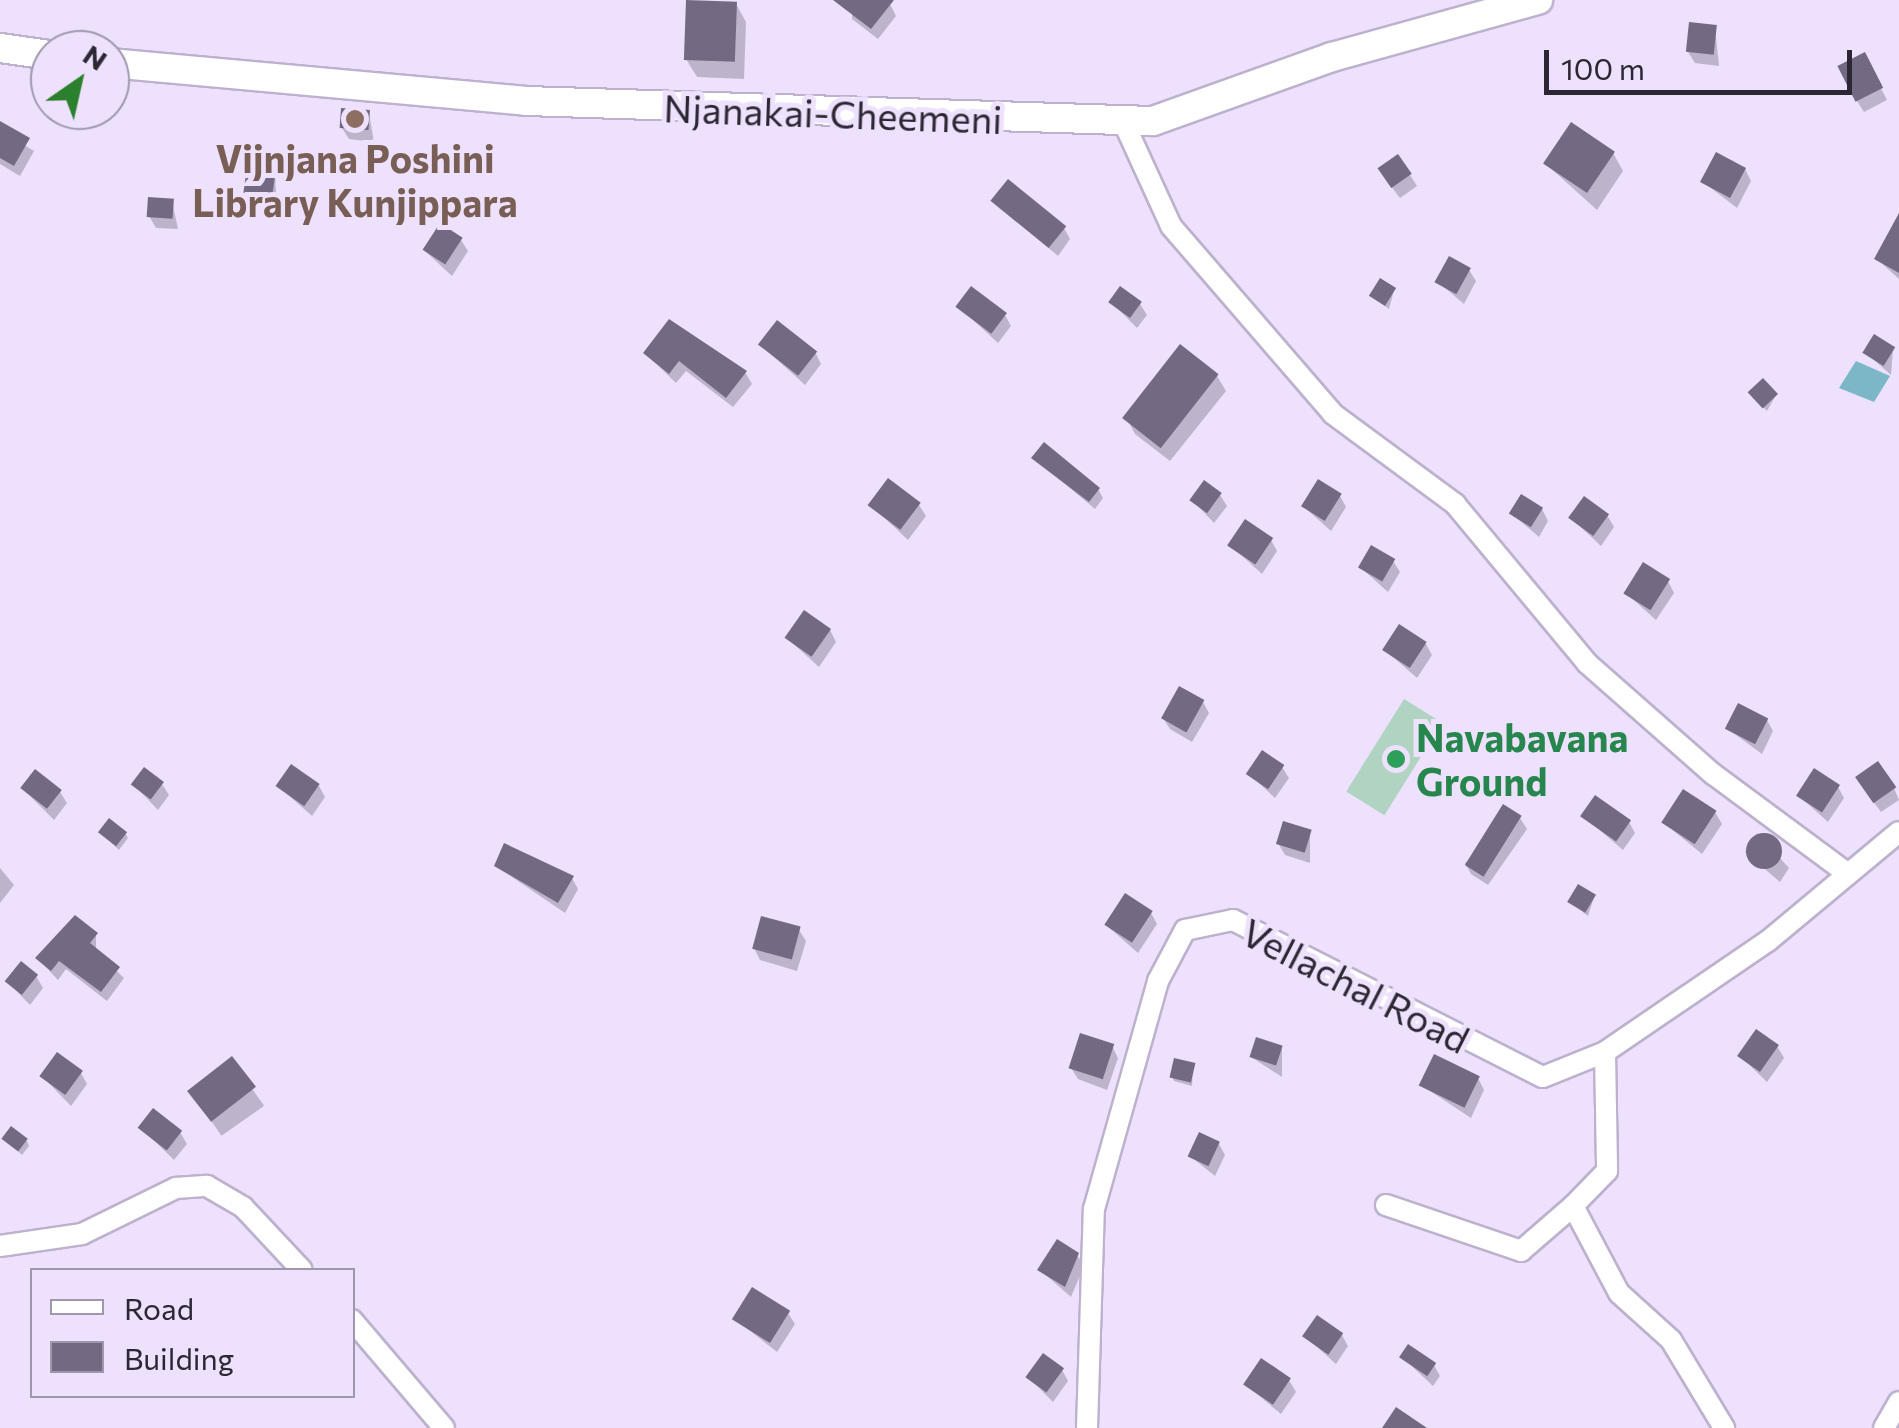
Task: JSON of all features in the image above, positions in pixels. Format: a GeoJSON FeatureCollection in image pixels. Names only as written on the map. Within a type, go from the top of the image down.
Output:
{"type":"FeatureCollection","features":[{"type":"Feature","properties":{"kind":"main road","name":"Njanakai-Cheemeni"},"geometry":{"type":"LineString","coordinates":[[130,65],[526,101],[1123,121],[1189,112],[1332,57],[1538,0]]}},
{"type":"Feature","properties":{"kind":"main road"},"geometry":{"type":"LineString","coordinates":[[0,48],[30,52]]}},
{"type":"Feature","properties":{"kind":"street"},"geometry":{"type":"LineString","coordinates":[[1123,121],[1170,226],[1332,414],[1455,504],[1587,663],[1712,774],[1848,874]]}},
{"type":"Feature","properties":{"kind":"street","name":"Vellachal Road"},"geometry":{"type":"LineString","coordinates":[[1086,1428],[1094,1209],[1158,981],[1185,930],[1233,920],[1543,1078],[1605,1052],[1768,941],[1899,832]]}},
{"type":"Feature","properties":{"kind":"street"},"geometry":{"type":"LineString","coordinates":[[1386,1205],[1521,1251],[1607,1171],[1605,1052]]}},
{"type":"Feature","properties":{"kind":"street"},"geometry":{"type":"LineString","coordinates":[[0,1246],[82,1234],[176,1188],[207,1186],[243,1206],[300,1268]]}},
{"type":"Feature","properties":{"kind":"street"},"geometry":{"type":"LineString","coordinates":[[1573,1206],[1619,1293],[1671,1340],[1724,1428]]}},
{"type":"Feature","properties":{"kind":"street"},"geometry":{"type":"LineString","coordinates":[[355,1324],[444,1428]]}},
{"type":"Feature","properties":{"kind":"street"},"geometry":{"type":"LineString","coordinates":[[1884,1428],[1899,1402]]}},
{"type":"Feature","properties":{"kind":"shaded area"},"geometry":{"type":"Polygon","coordinates":[[[1856,361],[1890,376],[1874,402],[1839,388],[1856,361]]]}},
{"type":"Feature","properties":{"kind":"shaded area","name":"Navabavana Ground"},"geometry":{"type":"Polygon","coordinates":[[[1404,699],[1442,723],[1384,815],[1346,791],[1404,699]]]}},
{"type":"Feature","properties":{"kind":"building"},"geometry":{"type":"Polygon","coordinates":[[[686,0],[737,2],[735,62],[684,60],[686,0]]]}},
{"type":"Feature","properties":{"kind":"building"},"geometry":{"type":"Polygon","coordinates":[[[833,0],[894,0],[871,29],[833,0]]]}},
{"type":"Feature","properties":{"kind":"building"},"geometry":{"type":"Polygon","coordinates":[[[1689,22],[1717,25],[1714,55],[1686,52],[1689,22]]]}},
{"type":"Feature","properties":{"kind":"building"},"geometry":{"type":"Polygon","coordinates":[[[1865,52],[1883,88],[1856,102],[1837,66],[1865,52]]]}},
{"type":"Feature","properties":{"kind":"building","name":"Vijnjana Poshini Library Kunjippara"},"geometry":{"type":"Polygon","coordinates":[[[341,108],[370,110],[369,130],[340,128],[341,108]]]}},
{"type":"Feature","properties":{"kind":"building"},"geometry":{"type":"Polygon","coordinates":[[[0,121],[30,138],[14,166],[0,158],[0,121]]]}},
{"type":"Feature","properties":{"kind":"building"},"geometry":{"type":"Polygon","coordinates":[[[1571,122],[1615,152],[1587,193],[1543,163],[1571,122]]]}},
{"type":"Feature","properties":{"kind":"building"},"geometry":{"type":"Polygon","coordinates":[[[1716,152],[1746,168],[1730,198],[1700,182],[1716,152]]]}},
{"type":"Feature","properties":{"kind":"building"},"geometry":{"type":"Polygon","coordinates":[[[1398,154],[1412,174],[1391,188],[1378,168],[1398,154]]]}},
{"type":"Feature","properties":{"kind":"building"},"geometry":{"type":"Polygon","coordinates":[[[247,167],[276,171],[272,197],[243,193],[247,167]]]}},
{"type":"Feature","properties":{"kind":"building"},"geometry":{"type":"Polygon","coordinates":[[[1008,179],[1066,226],[1049,248],[990,201],[1008,179]]]}},
{"type":"Feature","properties":{"kind":"building"},"geometry":{"type":"Polygon","coordinates":[[[148,197],[174,199],[173,219],[147,217],[148,197]]]}},
{"type":"Feature","properties":{"kind":"building"},"geometry":{"type":"Polygon","coordinates":[[[1899,213],[1899,273],[1874,259],[1899,213]]]}},
{"type":"Feature","properties":{"kind":"building"},"geometry":{"type":"Polygon","coordinates":[[[440,223],[463,238],[445,265],[423,250],[440,223]]]}},
{"type":"Feature","properties":{"kind":"building"},"geometry":{"type":"Polygon","coordinates":[[[1449,256],[1471,268],[1456,294],[1434,282],[1449,256]]]}},
{"type":"Feature","properties":{"kind":"building"},"geometry":{"type":"Polygon","coordinates":[[[1380,278],[1396,288],[1385,306],[1369,296],[1380,278]]]}},
{"type":"Feature","properties":{"kind":"building"},"geometry":{"type":"Polygon","coordinates":[[[971,286],[1007,313],[991,334],[955,307],[971,286]]]}},
{"type":"Feature","properties":{"kind":"building"},"geometry":{"type":"Polygon","coordinates":[[[1120,286],[1142,302],[1130,318],[1108,302],[1120,286]]]}},
{"type":"Feature","properties":{"kind":"building"},"geometry":{"type":"Polygon","coordinates":[[[669,319],[747,371],[726,398],[679,361],[669,374],[643,353],[669,319]]]}},
{"type":"Feature","properties":{"kind":"building"},"geometry":{"type":"Polygon","coordinates":[[[777,320],[817,351],[798,376],[758,344],[777,320]]]}},
{"type":"Feature","properties":{"kind":"building"},"geometry":{"type":"Polygon","coordinates":[[[1874,334],[1895,347],[1884,366],[1862,353],[1874,334]]]}},
{"type":"Feature","properties":{"kind":"building"},"geometry":{"type":"Polygon","coordinates":[[[1180,344],[1219,374],[1161,448],[1122,418],[1180,344]]]}},
{"type":"Feature","properties":{"kind":"building"},"geometry":{"type":"Polygon","coordinates":[[[1763,378],[1778,394],[1763,408],[1748,392],[1763,378]]]}},
{"type":"Feature","properties":{"kind":"building"},"geometry":{"type":"Polygon","coordinates":[[[1044,442],[1100,488],[1089,502],[1031,458],[1044,442]]]}},
{"type":"Feature","properties":{"kind":"building"},"geometry":{"type":"Polygon","coordinates":[[[888,478],[921,503],[900,530],[868,505],[888,478]]]}},
{"type":"Feature","properties":{"kind":"building"},"geometry":{"type":"Polygon","coordinates":[[[1318,479],[1342,494],[1325,521],[1301,506],[1318,479]]]}},
{"type":"Feature","properties":{"kind":"building"},"geometry":{"type":"Polygon","coordinates":[[[1204,480],[1222,493],[1207,513],[1189,500],[1204,480]]]}},
{"type":"Feature","properties":{"kind":"building"},"geometry":{"type":"Polygon","coordinates":[[[1521,494],[1543,508],[1531,527],[1509,514],[1521,494]]]}},
{"type":"Feature","properties":{"kind":"building"},"geometry":{"type":"Polygon","coordinates":[[[1584,496],[1609,514],[1593,536],[1568,518],[1584,496]]]}},
{"type":"Feature","properties":{"kind":"building"},"geometry":{"type":"Polygon","coordinates":[[[1245,519],[1273,538],[1255,565],[1227,546],[1245,519]]]}},
{"type":"Feature","properties":{"kind":"building"},"geometry":{"type":"Polygon","coordinates":[[[1371,545],[1395,559],[1382,582],[1358,568],[1371,545]]]}},
{"type":"Feature","properties":{"kind":"building"},"geometry":{"type":"Polygon","coordinates":[[[1643,562],[1670,579],[1651,610],[1623,593],[1643,562]]]}},
{"type":"Feature","properties":{"kind":"building"},"geometry":{"type":"Polygon","coordinates":[[[804,610],[831,629],[812,657],[784,638],[804,610]]]}},
{"type":"Feature","properties":{"kind":"building"},"geometry":{"type":"Polygon","coordinates":[[[1399,624],[1427,642],[1410,668],[1382,650],[1399,624]]]}},
{"type":"Feature","properties":{"kind":"building"},"geometry":{"type":"Polygon","coordinates":[[[1179,686],[1204,700],[1186,732],[1161,718],[1179,686]]]}},
{"type":"Feature","properties":{"kind":"building"},"geometry":{"type":"Polygon","coordinates":[[[1738,703],[1768,718],[1755,744],[1725,729],[1738,703]]]}},
{"type":"Feature","properties":{"kind":"building"},"geometry":{"type":"Polygon","coordinates":[[[1262,750],[1284,765],[1268,789],[1246,774],[1262,750]]]}},
{"type":"Feature","properties":{"kind":"building"},"geometry":{"type":"Polygon","coordinates":[[[1878,761],[1896,787],[1873,803],[1855,777],[1878,761]]]}},
{"type":"Feature","properties":{"kind":"building"},"geometry":{"type":"Polygon","coordinates":[[[291,764],[320,784],[304,806],[276,786],[291,764]]]}},
{"type":"Feature","properties":{"kind":"building"},"geometry":{"type":"Polygon","coordinates":[[[144,767],[164,782],[151,800],[131,785],[144,767]]]}},
{"type":"Feature","properties":{"kind":"building"},"geometry":{"type":"Polygon","coordinates":[[[1814,768],[1840,785],[1822,813],[1796,796],[1814,768]]]}},
{"type":"Feature","properties":{"kind":"building"},"geometry":{"type":"Polygon","coordinates":[[[35,769],[62,790],[47,809],[20,788],[35,769]]]}},
{"type":"Feature","properties":{"kind":"building"},"geometry":{"type":"Polygon","coordinates":[[[1683,789],[1717,811],[1695,844],[1661,823],[1683,789]]]}},
{"type":"Feature","properties":{"kind":"building"},"geometry":{"type":"Polygon","coordinates":[[[1595,795],[1631,820],[1616,842],[1580,816],[1595,795]]]}},
{"type":"Feature","properties":{"kind":"building"},"geometry":{"type":"Polygon","coordinates":[[[1503,804],[1522,816],[1484,877],[1465,865],[1503,804]]]}},
{"type":"Feature","properties":{"kind":"building"},"geometry":{"type":"Polygon","coordinates":[[[109,818],[127,832],[116,846],[98,832],[109,818]]]}},
{"type":"Feature","properties":{"kind":"building"},"geometry":{"type":"Polygon","coordinates":[[[1283,821],[1312,830],[1305,853],[1276,844],[1283,821]]]}},
{"type":"Feature","properties":{"kind":"building"},"geometry":{"type":"Polygon","coordinates":[[[1764,833],[1776,839],[1782,851],[1776,863],[1764,869],[1752,863],[1746,851],[1752,839],[1764,833]]]}},
{"type":"Feature","properties":{"kind":"building"},"geometry":{"type":"Polygon","coordinates":[[[504,843],[574,876],[558,903],[494,866],[504,843]]]}},
{"type":"Feature","properties":{"kind":"building"},"geometry":{"type":"Polygon","coordinates":[[[1578,884],[1596,895],[1585,913],[1567,902],[1578,884]]]}},
{"type":"Feature","properties":{"kind":"building"},"geometry":{"type":"Polygon","coordinates":[[[1125,893],[1153,911],[1132,943],[1104,925],[1125,893]]]}},
{"type":"Feature","properties":{"kind":"building"},"geometry":{"type":"Polygon","coordinates":[[[75,915],[98,933],[90,943],[120,967],[101,992],[59,961],[51,971],[35,958],[75,915]]]}},
{"type":"Feature","properties":{"kind":"building"},"geometry":{"type":"Polygon","coordinates":[[[761,916],[801,927],[792,959],[752,949],[761,916]]]}},
{"type":"Feature","properties":{"kind":"building"},"geometry":{"type":"Polygon","coordinates":[[[21,961],[38,975],[22,995],[5,981],[21,961]]]}},
{"type":"Feature","properties":{"kind":"building"},"geometry":{"type":"Polygon","coordinates":[[[1756,1029],[1779,1045],[1760,1072],[1737,1056],[1756,1029]]]}},
{"type":"Feature","properties":{"kind":"building"},"geometry":{"type":"Polygon","coordinates":[[[1080,1033],[1114,1044],[1103,1079],[1069,1068],[1080,1033]]]}},
{"type":"Feature","properties":{"kind":"building"},"geometry":{"type":"Polygon","coordinates":[[[1256,1037],[1283,1046],[1276,1066],[1250,1057],[1256,1037]]]}},
{"type":"Feature","properties":{"kind":"building"},"geometry":{"type":"Polygon","coordinates":[[[57,1052],[83,1071],[65,1095],[39,1076],[57,1052]]]}},
{"type":"Feature","properties":{"kind":"building"},"geometry":{"type":"Polygon","coordinates":[[[1434,1054],[1480,1076],[1464,1108],[1419,1085],[1434,1054]]]}},
{"type":"Feature","properties":{"kind":"building"},"geometry":{"type":"Polygon","coordinates":[[[232,1056],[256,1087],[211,1122],[187,1091],[232,1056]]]}},
{"type":"Feature","properties":{"kind":"building"},"geometry":{"type":"Polygon","coordinates":[[[1174,1058],[1195,1063],[1191,1082],[1170,1077],[1174,1058]]]}},
{"type":"Feature","properties":{"kind":"building"},"geometry":{"type":"Polygon","coordinates":[[[153,1108],[182,1131],[167,1150],[138,1128],[153,1108]]]}},
{"type":"Feature","properties":{"kind":"building"},"geometry":{"type":"Polygon","coordinates":[[[11,1126],[28,1139],[18,1151],[1,1139],[11,1126]]]}},
{"type":"Feature","properties":{"kind":"building"},"geometry":{"type":"Polygon","coordinates":[[[1199,1132],[1220,1142],[1208,1166],[1188,1156],[1199,1132]]]}},
{"type":"Feature","properties":{"kind":"building"},"geometry":{"type":"Polygon","coordinates":[[[1057,1239],[1079,1253],[1065,1287],[1037,1270],[1057,1239]]]}},
{"type":"Feature","properties":{"kind":"building"},"geometry":{"type":"Polygon","coordinates":[[[752,1287],[790,1311],[770,1343],[732,1319],[752,1287]]]}},
{"type":"Feature","properties":{"kind":"building"},"geometry":{"type":"Polygon","coordinates":[[[1317,1315],[1343,1333],[1328,1355],[1302,1336],[1317,1315]]]}},
{"type":"Feature","properties":{"kind":"building"},"geometry":{"type":"Polygon","coordinates":[[[1408,1344],[1436,1363],[1427,1376],[1399,1357],[1408,1344]]]}},
{"type":"Feature","properties":{"kind":"building"},"geometry":{"type":"Polygon","coordinates":[[[1043,1353],[1064,1368],[1046,1393],[1025,1377],[1043,1353]]]}},
{"type":"Feature","properties":{"kind":"building"},"geometry":{"type":"Polygon","coordinates":[[[1261,1358],[1291,1378],[1273,1405],[1243,1385],[1261,1358]]]}},
{"type":"Feature","properties":{"kind":"building"},"geometry":{"type":"Polygon","coordinates":[[[1396,1407],[1427,1428],[1382,1428],[1396,1407]]]}},
{"type":"Feature","properties":{"kind":"place","name":"Vijnjana Poshini Library Kunjippara"},"geometry":{"type":"Point","coordinates":[355,119]}},
{"type":"Feature","properties":{"kind":"place","name":"Navabavana Ground"},"geometry":{"type":"Point","coordinates":[1396,759]}}]}
